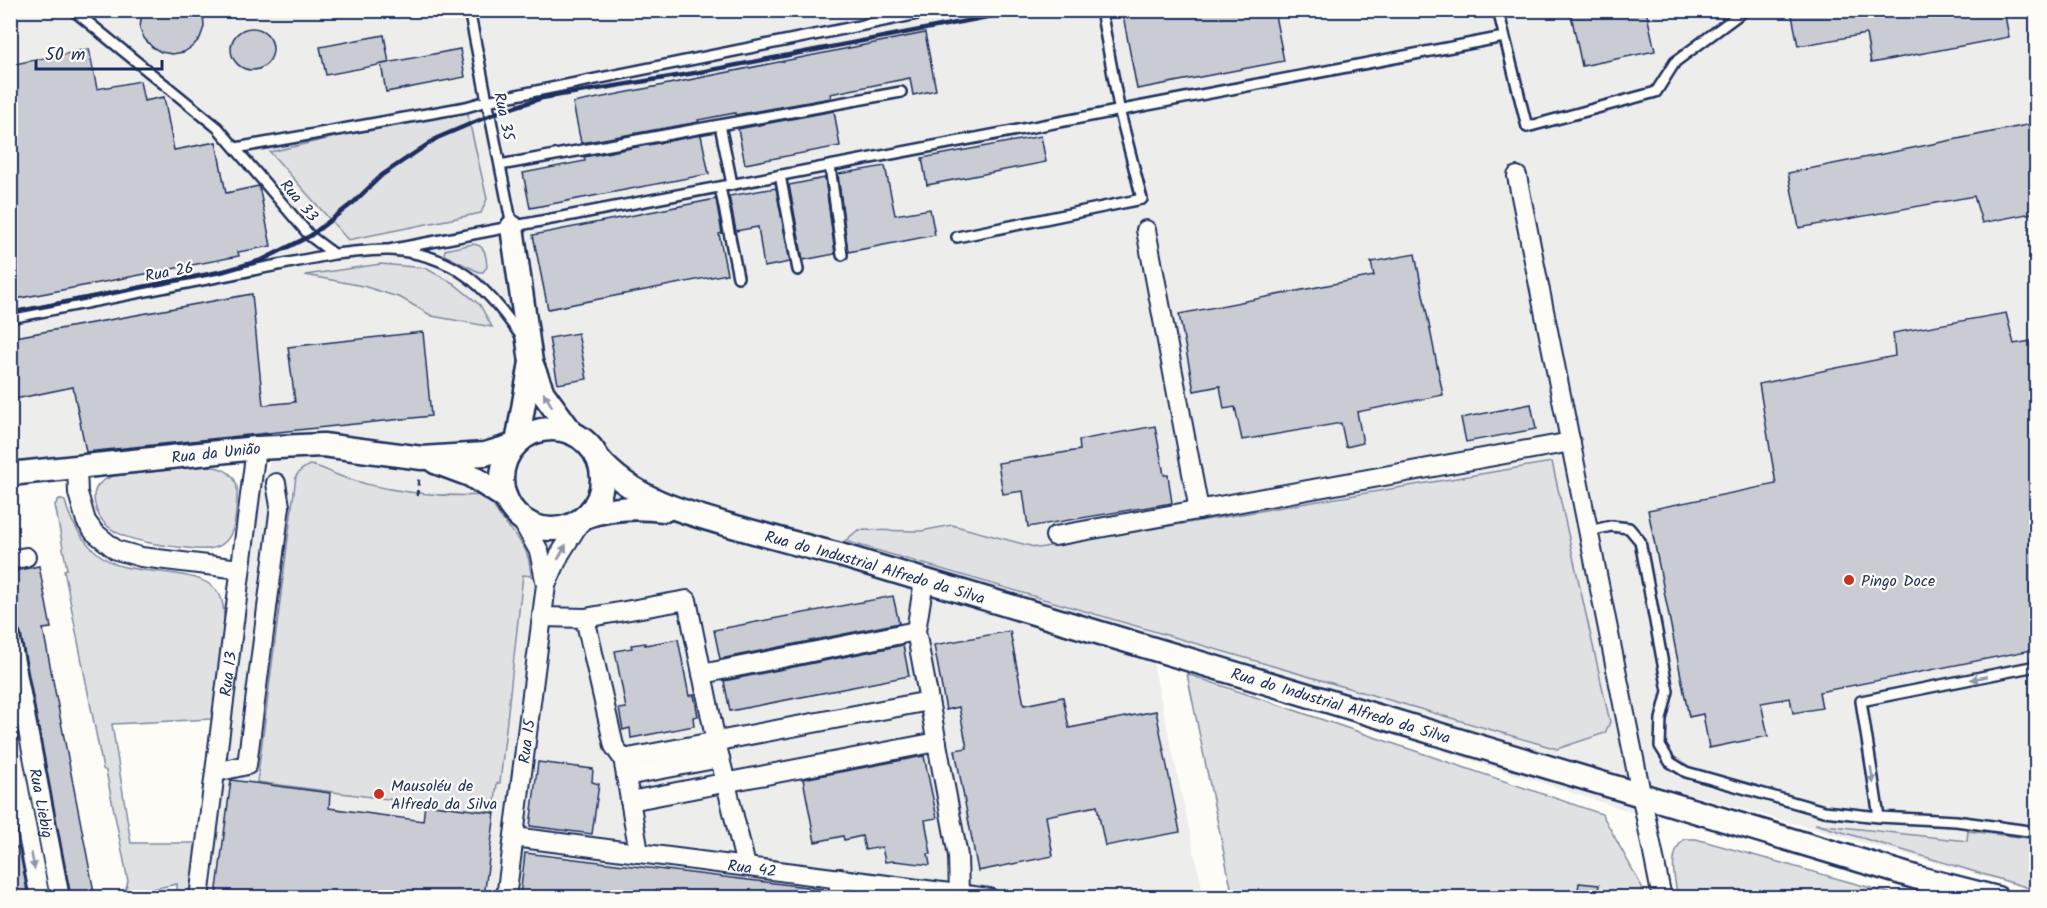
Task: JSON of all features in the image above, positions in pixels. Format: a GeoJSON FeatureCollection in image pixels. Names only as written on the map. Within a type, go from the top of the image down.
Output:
{"type":"FeatureCollection","features":[{"type":"Feature","properties":{"kind":"street"},"geometry":{"type":"LineString","coordinates":[[1517,176],[1662,897]]}},
{"type":"Feature","properties":{"kind":"street"},"geometry":{"type":"LineString","coordinates":[[512,227],[529,354],[543,393],[572,433]]}},
{"type":"Feature","properties":{"kind":"street"},"geometry":{"type":"LineString","coordinates":[[1146,230],[1199,510]]}},
{"type":"Feature","properties":{"kind":"street"},"geometry":{"type":"LineString","coordinates":[[516,444],[529,354]]}},
{"type":"Feature","properties":{"kind":"street"},"geometry":{"type":"LineString","coordinates":[[558,429],[572,433],[587,443],[597,457],[602,473],[601,490],[596,504],[584,518],[560,529],[545,529],[530,524],[520,517],[506,498],[502,486],[506,460],[516,444],[530,434],[558,429]]}},
{"type":"Feature","properties":{"kind":"street"},"geometry":{"type":"LineString","coordinates":[[1055,536],[1571,441]]}},
{"type":"Feature","properties":{"kind":"street","name":"Rua da União"},"geometry":{"type":"LineString","coordinates":[[10,474],[256,448],[324,444],[422,458],[470,475],[506,498]]}},
{"type":"Feature","properties":{"kind":"street","name":"Rua da União"},"geometry":{"type":"LineString","coordinates":[[422,458],[485,454],[516,444]]}},
{"type":"Feature","properties":{"kind":"street","name":"Rua 13"},"geometry":{"type":"LineString","coordinates":[[199,897],[256,448]]}},
{"type":"Feature","properties":{"kind":"street","name":"Rua do Industrial Alfredo da Silva"},"geometry":{"type":"LineString","coordinates":[[597,457],[622,482],[684,513],[924,581],[1915,877],[1997,897]]}},
{"type":"Feature","properties":{"kind":"street"},"geometry":{"type":"LineString","coordinates":[[77,467],[80,501],[86,521],[94,532],[116,550],[141,557],[240,569]]}},
{"type":"Feature","properties":{"kind":"street"},"geometry":{"type":"LineString","coordinates":[[216,772],[247,765],[280,507],[276,483]]}},
{"type":"Feature","properties":{"kind":"street","name":"Rua do Industrial Alfredo da Silva"},"geometry":{"type":"LineString","coordinates":[[584,518],[604,510],[624,508],[684,513]]}},
{"type":"Feature","properties":{"kind":"street","name":"Rua 15"},"geometry":{"type":"LineString","coordinates":[[520,517],[539,551],[546,585]]}},
{"type":"Feature","properties":{"kind":"street","name":"Rua 15"},"geometry":{"type":"LineString","coordinates":[[506,897],[546,585],[560,554],[584,518]]}},
{"type":"Feature","properties":{"kind":"street"},"geometry":{"type":"LineString","coordinates":[[924,581],[916,631],[958,856],[959,894]]}},
{"type":"Feature","properties":{"kind":"street"},"geometry":{"type":"LineString","coordinates":[[542,617],[585,618],[687,600],[718,750],[746,866]]}},
{"type":"Feature","properties":{"kind":"street"},"geometry":{"type":"LineString","coordinates":[[585,618],[614,746],[625,768],[639,853]]}},
{"type":"Feature","properties":{"kind":"street"},"geometry":{"type":"LineString","coordinates":[[702,674],[916,631]]}},
{"type":"Feature","properties":{"kind":"street","name":"Rua Liebig"},"geometry":{"type":"LineString","coordinates":[[10,636],[16,701],[44,814],[60,897]]}},
{"type":"Feature","properties":{"kind":"street"},"geometry":{"type":"LineString","coordinates":[[625,768],[718,750],[929,701]]}},
{"type":"Feature","properties":{"kind":"street"},"geometry":{"type":"LineString","coordinates":[[630,801],[937,741]]}},
{"type":"Feature","properties":{"kind":"street","name":"Rua Liebig"},"geometry":{"type":"LineString","coordinates":[[10,742],[18,819],[29,837],[40,897]]}},
{"type":"Feature","properties":{"kind":"street"},"geometry":{"type":"LineString","coordinates":[[18,819],[44,814]]}},
{"type":"Feature","properties":{"kind":"street"},"geometry":{"type":"LineString","coordinates":[[10,841],[48,834]]}},
{"type":"Feature","properties":{"kind":"street","name":"Rua 42"},"geometry":{"type":"LineString","coordinates":[[514,837],[990,897]]}},
{"type":"Feature","properties":{"kind":"street"},"geometry":{"type":"LineString","coordinates":[[838,897],[840,878]]}},
{"type":"Feature","properties":{"kind":"lane","name":"Rua 33"},"geometry":{"type":"LineString","coordinates":[[72,10],[218,128],[310,236],[334,254]]}},
{"type":"Feature","properties":{"kind":"lane","name":"Rua 35"},"geometry":{"type":"LineString","coordinates":[[469,10],[512,227]]}},
{"type":"Feature","properties":{"kind":"lane"},"geometry":{"type":"LineString","coordinates":[[236,148],[466,107],[939,10]]}},
{"type":"Feature","properties":{"kind":"lane"},"geometry":{"type":"LineString","coordinates":[[957,237],[1142,199],[1120,113],[1101,10]]}},
{"type":"Feature","properties":{"kind":"lane"},"geometry":{"type":"LineString","coordinates":[[1498,10],[1527,127],[1656,92],[1675,62],[1745,10]]}},
{"type":"Feature","properties":{"kind":"lane"},"geometry":{"type":"LineString","coordinates":[[334,254],[389,250],[1120,113],[1504,37]]}},
{"type":"Feature","properties":{"kind":"lane"},"geometry":{"type":"LineString","coordinates":[[500,165],[901,92]]}},
{"type":"Feature","properties":{"kind":"lane"},"geometry":{"type":"LineString","coordinates":[[720,125],[732,184]]}},
{"type":"Feature","properties":{"kind":"lane"},"geometry":{"type":"LineString","coordinates":[[830,166],[842,255]]}},
{"type":"Feature","properties":{"kind":"lane"},"geometry":{"type":"LineString","coordinates":[[780,176],[798,270]]}},
{"type":"Feature","properties":{"kind":"lane"},"geometry":{"type":"LineString","coordinates":[[720,187],[738,277]]}},
{"type":"Feature","properties":{"kind":"lane"},"geometry":{"type":"LineString","coordinates":[[389,250],[436,259],[475,281],[502,310],[529,354]]}},
{"type":"Feature","properties":{"kind":"lane","name":"Rua 26"},"geometry":{"type":"LineString","coordinates":[[10,318],[334,254]]}},
{"type":"Feature","properties":{"kind":"lane"},"geometry":{"type":"LineString","coordinates":[[1589,531],[1611,526],[1629,528],[1640,541],[1668,691],[1661,719],[1660,746],[1670,762],[1686,772],[1824,811],[1879,817],[1956,821],[2037,832]]}},
{"type":"Feature","properties":{"kind":"lane"},"geometry":{"type":"LineString","coordinates":[[1879,817],[1861,702],[2037,666]]}},
{"type":"Feature","properties":{"kind":"shaded area"},"geometry":{"type":"Polygon","coordinates":[[[10,11],[2036,11],[2036,891],[1653,784],[1660,821],[1152,658],[1204,897],[190,897],[224,619],[278,432],[11,461],[10,11]]]}},
{"type":"Feature","properties":{"kind":"shaded area"},"geometry":{"type":"Polygon","coordinates":[[[466,107],[487,199],[481,213],[348,240],[270,152],[466,107]]]}},
{"type":"Feature","properties":{"kind":"shaded area"},"geometry":{"type":"Polygon","coordinates":[[[473,244],[483,249],[487,267],[483,272],[444,255],[445,250],[473,244]]]}},
{"type":"Feature","properties":{"kind":"shaded area"},"geometry":{"type":"Polygon","coordinates":[[[381,264],[425,268],[453,283],[480,305],[492,327],[432,316],[401,298],[363,286],[305,275],[381,264]]]}},
{"type":"Feature","properties":{"kind":"shaded area"},"geometry":{"type":"Polygon","coordinates":[[[1552,462],[1610,722],[1605,733],[1557,749],[845,541],[858,530],[921,531],[952,525],[1038,548],[1552,462]]]}},
{"type":"Feature","properties":{"kind":"shaded area"},"geometry":{"type":"Polygon","coordinates":[[[309,465],[366,484],[396,490],[456,496],[487,495],[498,514],[525,549],[531,576],[523,575],[500,783],[497,783],[494,813],[257,782],[296,476],[309,465]]]}},
{"type":"Feature","properties":{"kind":"shaded area"},"geometry":{"type":"Polygon","coordinates":[[[203,466],[223,470],[229,473],[236,482],[234,526],[226,541],[215,548],[196,549],[165,545],[125,536],[103,522],[97,511],[94,493],[100,483],[110,477],[203,466]]]}},
{"type":"Feature","properties":{"kind":"shaded area"},"geometry":{"type":"Polygon","coordinates":[[[59,499],[65,501],[72,521],[83,538],[106,559],[127,568],[176,574],[206,582],[216,590],[222,601],[223,641],[212,719],[112,724],[131,843],[197,843],[190,897],[177,897],[177,884],[124,895],[128,881],[106,771],[103,769],[64,570],[67,569],[55,505],[59,499]]]}},
{"type":"Feature","properties":{"kind":"shaded area"},"geometry":{"type":"Polygon","coordinates":[[[1187,674],[1602,814],[1642,887],[1643,897],[1233,897],[1187,674]]]}},
{"type":"Feature","properties":{"kind":"shaded area"},"geometry":{"type":"Polygon","coordinates":[[[1815,824],[1967,841],[1968,831],[2036,839],[2036,890],[1815,824]]]}},
{"type":"Feature","properties":{"kind":"shaded area"},"geometry":{"type":"Polygon","coordinates":[[[1684,839],[1696,839],[1903,897],[1678,897],[1674,859],[1684,839]]]}},
{"type":"Feature","properties":{"kind":"building"},"geometry":{"type":"Polygon","coordinates":[[[142,10],[203,10],[204,27],[200,38],[184,52],[172,54],[161,52],[152,47],[144,38],[140,28],[142,10]]]}},
{"type":"Feature","properties":{"kind":"building"},"geometry":{"type":"Polygon","coordinates":[[[1122,10],[1274,10],[1284,61],[1137,89],[1122,10]]]}},
{"type":"Feature","properties":{"kind":"building"},"geometry":{"type":"Polygon","coordinates":[[[1570,10],[1646,10],[1655,51],[1582,66],[1570,10]]]}},
{"type":"Feature","properties":{"kind":"building"},"geometry":{"type":"Polygon","coordinates":[[[1791,10],[2004,10],[2009,37],[1871,63],[1866,34],[1798,46],[1791,10]]]}},
{"type":"Feature","properties":{"kind":"building"},"geometry":{"type":"Polygon","coordinates":[[[252,28],[267,34],[273,49],[267,64],[252,70],[237,64],[231,49],[237,34],[252,28]]]}},
{"type":"Feature","properties":{"kind":"building"},"geometry":{"type":"Polygon","coordinates":[[[925,33],[936,90],[913,95],[910,78],[830,94],[831,98],[735,115],[735,113],[698,120],[699,122],[581,143],[573,103],[925,33]]]}},
{"type":"Feature","properties":{"kind":"building"},"geometry":{"type":"Polygon","coordinates":[[[384,35],[389,63],[326,75],[320,47],[384,35]]]}},
{"type":"Feature","properties":{"kind":"building"},"geometry":{"type":"Polygon","coordinates":[[[89,49],[97,89],[140,81],[144,101],[164,97],[174,150],[216,142],[226,193],[259,186],[271,246],[238,252],[239,256],[10,300],[10,65],[89,49]]]}},
{"type":"Feature","properties":{"kind":"building"},"geometry":{"type":"Polygon","coordinates":[[[460,49],[465,77],[386,92],[381,64],[460,49]]]}},
{"type":"Feature","properties":{"kind":"building"},"geometry":{"type":"Polygon","coordinates":[[[834,111],[840,146],[745,164],[738,129],[834,111]]]}},
{"type":"Feature","properties":{"kind":"building"},"geometry":{"type":"Polygon","coordinates":[[[2037,123],[2037,212],[1982,223],[1974,196],[1799,228],[1788,173],[2037,123]]]}},
{"type":"Feature","properties":{"kind":"building"},"geometry":{"type":"Polygon","coordinates":[[[701,135],[709,174],[530,208],[523,173],[585,161],[584,157],[701,135]]]}},
{"type":"Feature","properties":{"kind":"building"},"geometry":{"type":"Polygon","coordinates":[[[1041,136],[1046,162],[927,185],[922,158],[1041,136]]]}},
{"type":"Feature","properties":{"kind":"building"},"geometry":{"type":"Polygon","coordinates":[[[885,166],[895,215],[930,209],[935,235],[848,252],[838,174],[885,166]]]}},
{"type":"Feature","properties":{"kind":"building"},"geometry":{"type":"Polygon","coordinates":[[[825,178],[835,254],[803,260],[789,185],[825,178]]]}},
{"type":"Feature","properties":{"kind":"building"},"geometry":{"type":"Polygon","coordinates":[[[776,188],[790,262],[764,267],[758,227],[736,231],[729,196],[776,188]]]}},
{"type":"Feature","properties":{"kind":"building"},"geometry":{"type":"Polygon","coordinates":[[[716,199],[722,233],[719,234],[727,274],[548,309],[533,235],[716,199]]]}},
{"type":"Feature","properties":{"kind":"building"},"geometry":{"type":"Polygon","coordinates":[[[1415,254],[1443,395],[1357,412],[1363,443],[1346,447],[1341,423],[1242,440],[1235,407],[1224,409],[1220,386],[1194,391],[1179,314],[1374,276],[1371,262],[1415,254]]]}},
{"type":"Feature","properties":{"kind":"building"},"geometry":{"type":"Polygon","coordinates":[[[252,294],[263,405],[295,402],[288,347],[423,332],[431,416],[86,452],[73,387],[10,400],[10,338],[252,294]]]}},
{"type":"Feature","properties":{"kind":"building","name":"Pingo Doce"},"geometry":{"type":"Polygon","coordinates":[[[2006,313],[2014,344],[2037,340],[2037,649],[1819,692],[1822,708],[1793,713],[1790,698],[1761,703],[1768,736],[1709,748],[1703,714],[1689,717],[1648,510],[1776,484],[1759,384],[1895,356],[1893,333],[2006,313]]]}},
{"type":"Feature","properties":{"kind":"building"},"geometry":{"type":"Polygon","coordinates":[[[578,333],[587,379],[558,384],[549,338],[578,333]]]}},
{"type":"Feature","properties":{"kind":"building"},"geometry":{"type":"Polygon","coordinates":[[[1531,404],[1536,429],[1466,442],[1461,418],[1531,404]]]}},
{"type":"Feature","properties":{"kind":"building"},"geometry":{"type":"Polygon","coordinates":[[[1155,426],[1164,475],[1168,475],[1172,503],[1028,527],[1023,491],[1003,494],[998,463],[1080,450],[1079,440],[1155,426]]]}},
{"type":"Feature","properties":{"kind":"building"},"geometry":{"type":"Polygon","coordinates":[[[39,566],[51,628],[43,629],[95,897],[71,897],[21,634],[15,622],[18,622],[13,590],[10,590],[10,572],[39,566]]]}},
{"type":"Feature","properties":{"kind":"building"},"geometry":{"type":"Polygon","coordinates":[[[893,596],[899,623],[720,659],[714,630],[893,596]]]}},
{"type":"Feature","properties":{"kind":"building"},"geometry":{"type":"Polygon","coordinates":[[[1010,631],[1024,705],[1063,697],[1069,728],[1156,711],[1180,832],[1105,846],[1097,806],[1046,816],[1053,856],[978,871],[955,750],[967,748],[959,707],[946,710],[934,645],[1010,631]]]}},
{"type":"Feature","properties":{"kind":"building"},"geometry":{"type":"Polygon","coordinates":[[[678,639],[689,696],[694,695],[698,716],[693,717],[694,726],[631,738],[630,728],[623,730],[619,709],[626,708],[615,651],[632,648],[631,645],[678,639]]]}},
{"type":"Feature","properties":{"kind":"building"},"geometry":{"type":"Polygon","coordinates":[[[903,645],[909,676],[730,711],[724,681],[903,645]]]}},
{"type":"Feature","properties":{"kind":"building"},"geometry":{"type":"Polygon","coordinates":[[[924,756],[937,818],[925,820],[931,854],[928,854],[930,865],[885,862],[882,847],[865,850],[862,836],[844,840],[843,836],[815,842],[803,779],[924,756]]]}},
{"type":"Feature","properties":{"kind":"building"},"geometry":{"type":"Polygon","coordinates":[[[538,762],[593,769],[592,782],[599,784],[592,834],[530,826],[538,762]]]}},
{"type":"Feature","properties":{"kind":"building"},"geometry":{"type":"Polygon","coordinates":[[[231,780],[330,793],[329,808],[423,821],[425,804],[495,813],[484,897],[216,897],[231,780]]]}},
{"type":"Feature","properties":{"kind":"building"},"geometry":{"type":"Polygon","coordinates":[[[19,847],[28,897],[10,897],[10,849],[19,847]]]}},
{"type":"Feature","properties":{"kind":"building"},"geometry":{"type":"Polygon","coordinates":[[[525,853],[823,889],[823,897],[520,897],[525,853]]]}},
{"type":"Feature","properties":{"kind":"building"},"geometry":{"type":"Polygon","coordinates":[[[1579,883],[1599,885],[1597,897],[1577,897],[1579,883]]]}},
{"type":"Feature","properties":{"kind":"railway"},"geometry":{"type":"LineString","coordinates":[[10,313],[221,272],[262,260],[310,236],[354,202],[382,175],[437,138],[496,113],[542,98],[695,73],[1024,10]]}},
{"type":"Feature","properties":{"kind":"place","name":"Pingo Doce"},"geometry":{"type":"Point","coordinates":[1849,580]}},
{"type":"Feature","properties":{"kind":"place","name":"Mausoléu de Alfredo da Silva"},"geometry":{"type":"Point","coordinates":[379,794]}}]}
